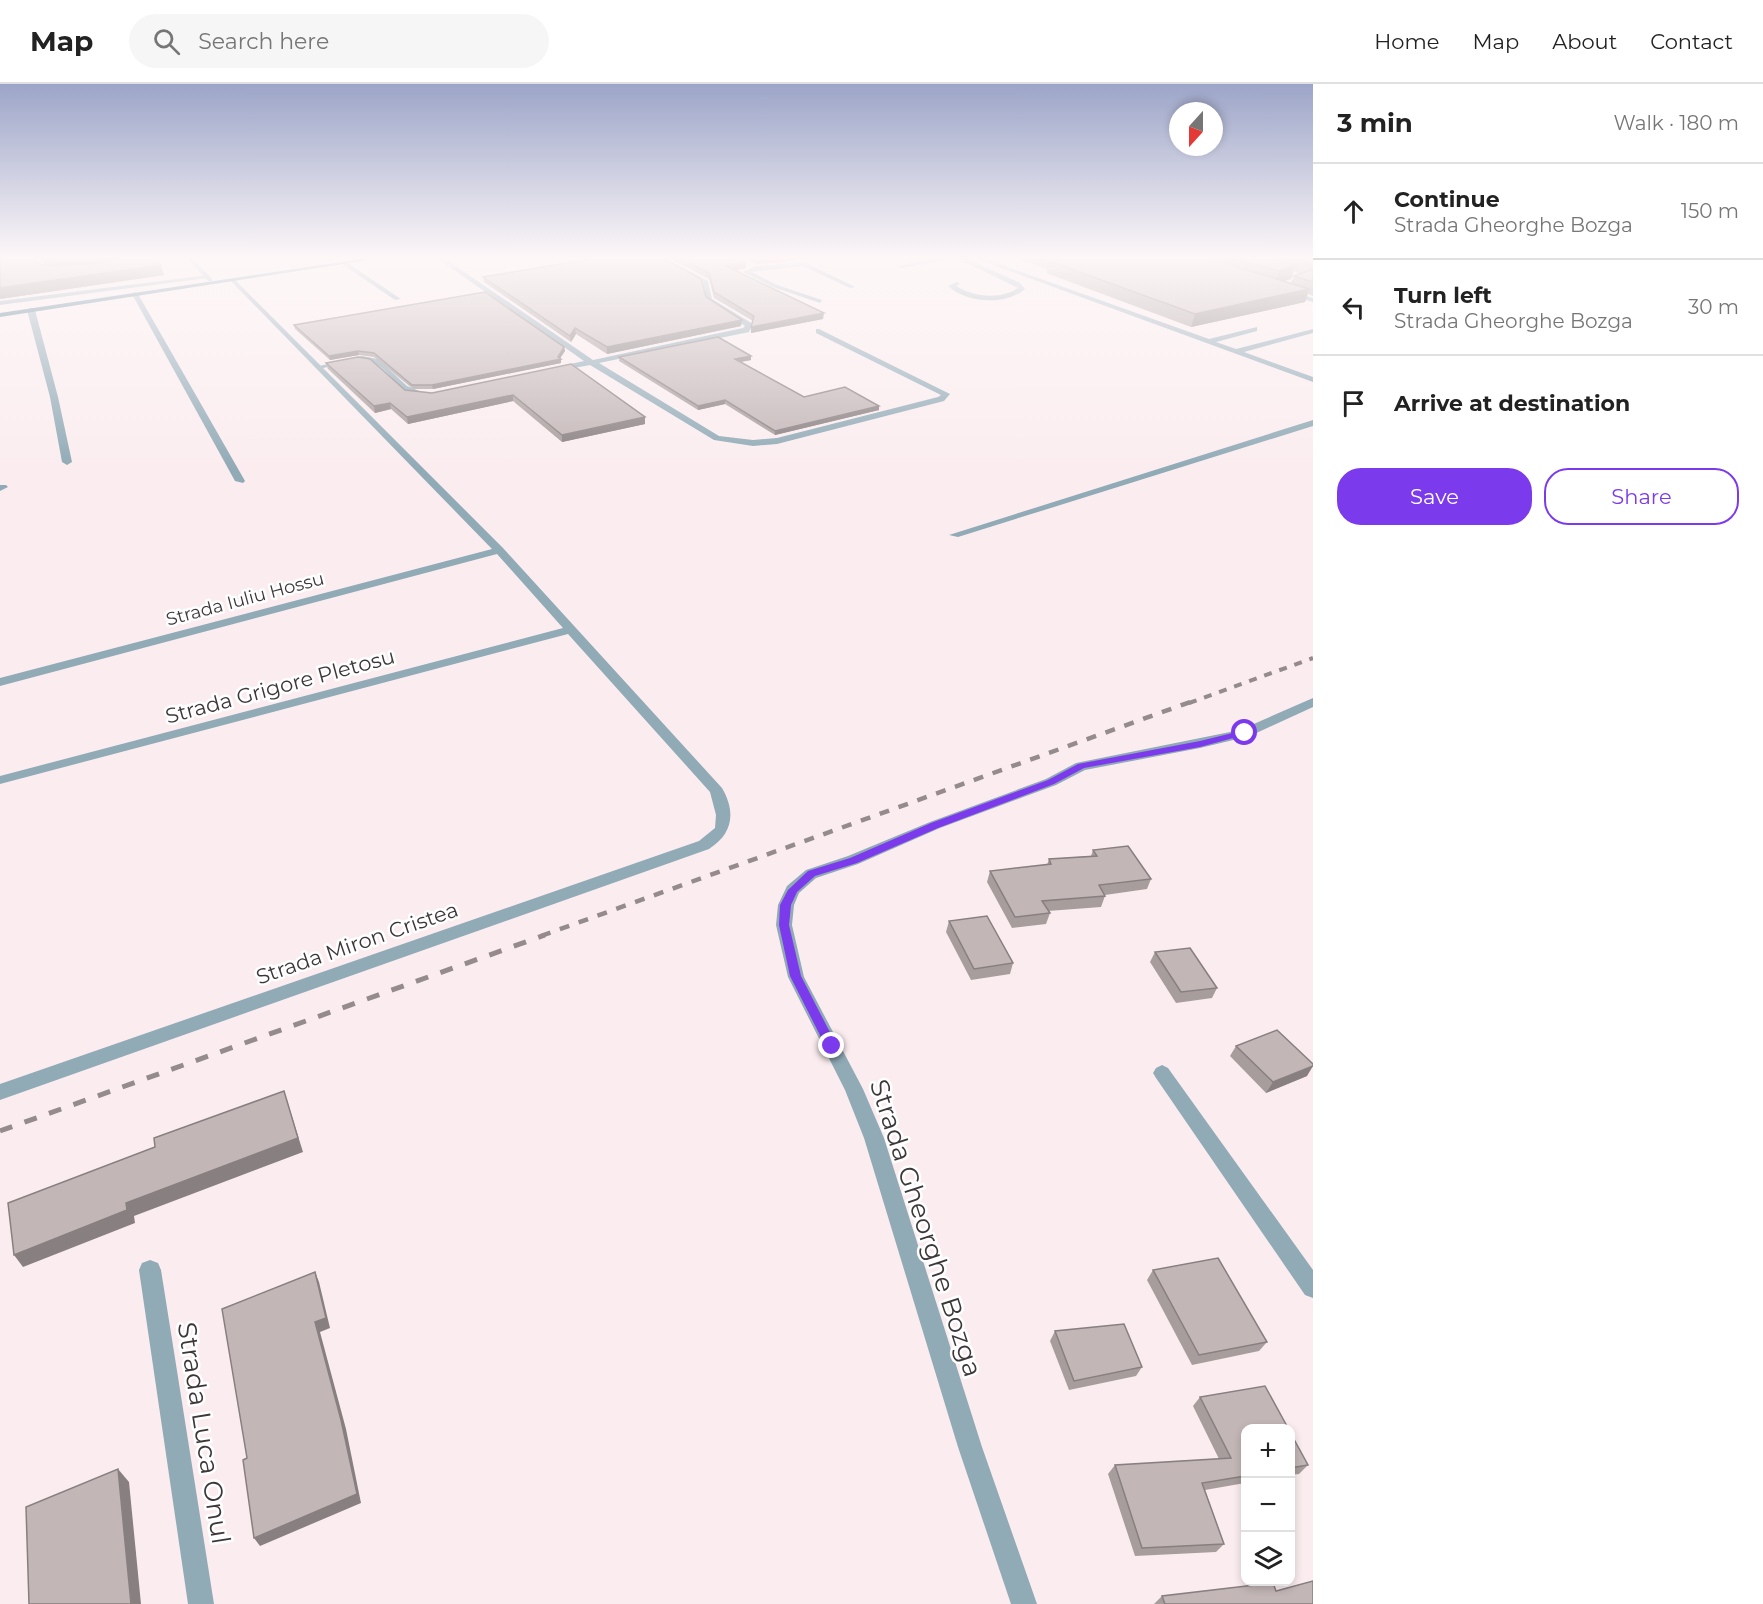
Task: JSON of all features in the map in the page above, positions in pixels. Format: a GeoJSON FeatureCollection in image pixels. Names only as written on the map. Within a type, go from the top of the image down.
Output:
{"type":"FeatureCollection","features":[{"type":"Feature","properties":{"kind":"street"},"geometry":{"type":"LineString","coordinates":[[35,327],[54,397],[67,462]]}},
{"type":"Feature","properties":{"kind":"street"},"geometry":{"type":"LineString","coordinates":[[153,327],[240,481]]}},
{"type":"Feature","properties":{"kind":"street"},"geometry":{"type":"LineString","coordinates":[[279,327],[499,550],[570,630]]}},
{"type":"Feature","properties":{"kind":"street"},"geometry":{"type":"LineString","coordinates":[[540,327],[591,362],[717,438],[734,442],[777,441],[941,399],[946,394],[819,331]]}},
{"type":"Feature","properties":{"kind":"street"},"geometry":{"type":"LineString","coordinates":[[546,371],[746,330],[749,327]]}},
{"type":"Feature","properties":{"kind":"street"},"geometry":{"type":"LineString","coordinates":[[1167,327],[1313,380]]}},
{"type":"Feature","properties":{"kind":"street"},"geometry":{"type":"LineString","coordinates":[[1208,342],[1254,330]]}},
{"type":"Feature","properties":{"kind":"street"},"geometry":{"type":"LineString","coordinates":[[1236,352],[1313,331]]}},
{"type":"Feature","properties":{"kind":"street"},"geometry":{"type":"LineString","coordinates":[[319,367],[360,359],[374,361],[410,393],[433,394]]}},
{"type":"Feature","properties":{"kind":"street"},"geometry":{"type":"LineString","coordinates":[[954,536],[1313,423]]}},
{"type":"Feature","properties":{"kind":"street","name":"Strada Iuliu Hossu"},"geometry":{"type":"LineString","coordinates":[[0,682],[499,550]]}},
{"type":"Feature","properties":{"kind":"street","name":"Strada Grigore Pletosu"},"geometry":{"type":"LineString","coordinates":[[0,780],[570,630]]}},
{"type":"Feature","properties":{"kind":"street","name":"Strada Miron Cristea"},"geometry":{"type":"LineString","coordinates":[[0,1092],[704,845],[715,839],[723,829],[724,811],[717,791],[570,630]]}},
{"type":"Feature","properties":{"kind":"street","name":"Strada Gheorghe Bozga"},"geometry":{"type":"LineString","coordinates":[[1024,1604],[970,1447],[874,1138],[854,1089],[796,976],[784,925],[786,905],[793,890],[811,874],[853,860],[934,825],[1051,782],[1081,766],[1200,744],[1245,733],[1313,702]]}},
{"type":"Feature","properties":{"kind":"street"},"geometry":{"type":"LineString","coordinates":[[1162,1073],[1313,1288]]}},
{"type":"Feature","properties":{"kind":"street","name":"Strada Luca Onul"},"geometry":{"type":"LineString","coordinates":[[150,1270],[201,1604]]}},
{"type":"Feature","properties":{"kind":"building"},"geometry":{"type":"Polygon","coordinates":[[[296,327],[535,327],[564,347],[558,357],[561,359],[432,385],[412,385],[374,353],[358,351],[329,356],[296,327]]]}},
{"type":"Feature","properties":{"kind":"building"},"geometry":{"type":"Polygon","coordinates":[[[557,327],[707,327],[607,347],[575,328],[570,336],[557,327]]]}},
{"type":"Feature","properties":{"kind":"building"},"geometry":{"type":"Polygon","coordinates":[[[718,337],[751,356],[735,359],[804,397],[845,387],[879,406],[775,431],[725,400],[698,406],[619,357],[718,337]]]}},
{"type":"Feature","properties":{"kind":"building"},"geometry":{"type":"Polygon","coordinates":[[[358,357],[370,359],[405,390],[432,393],[571,364],[645,417],[562,435],[513,395],[407,417],[390,403],[374,406],[326,363],[358,357]]]}},
{"type":"Feature","properties":{"kind":"building"},"geometry":{"type":"Polygon","coordinates":[[[1128,846],[1151,879],[1099,885],[1105,896],[1042,901],[1050,913],[1015,917],[990,871],[1051,864],[1049,859],[1097,856],[1093,850],[1128,846]]]}},
{"type":"Feature","properties":{"kind":"building"},"geometry":{"type":"Polygon","coordinates":[[[987,916],[1013,963],[974,969],[949,921],[987,916]]]}},
{"type":"Feature","properties":{"kind":"building"},"geometry":{"type":"Polygon","coordinates":[[[1190,948],[1217,988],[1181,992],[1155,952],[1190,948]]]}},
{"type":"Feature","properties":{"kind":"building"},"geometry":{"type":"Polygon","coordinates":[[[1277,1030],[1313,1066],[1273,1082],[1236,1046],[1277,1030]]]}},
{"type":"Feature","properties":{"kind":"building"},"geometry":{"type":"Polygon","coordinates":[[[284,1091],[298,1138],[126,1203],[127,1210],[14,1255],[8,1203],[155,1147],[154,1138],[284,1091]]]}},
{"type":"Feature","properties":{"kind":"building"},"geometry":{"type":"Polygon","coordinates":[[[1218,1258],[1267,1342],[1199,1355],[1153,1270],[1218,1258]]]}},
{"type":"Feature","properties":{"kind":"building"},"geometry":{"type":"Polygon","coordinates":[[[315,1272],[326,1318],[315,1322],[341,1420],[357,1494],[254,1538],[243,1460],[247,1458],[222,1309],[315,1272]]]}},
{"type":"Feature","properties":{"kind":"building"},"geometry":{"type":"Polygon","coordinates":[[[1124,1324],[1142,1367],[1074,1381],[1055,1331],[1124,1324]]]}},
{"type":"Feature","properties":{"kind":"building"},"geometry":{"type":"Polygon","coordinates":[[[1265,1386],[1286,1424],[1241,1424],[1241,1477],[1202,1483],[1224,1544],[1142,1548],[1115,1465],[1231,1458],[1200,1397],[1265,1386]]]}},
{"type":"Feature","properties":{"kind":"building"},"geometry":{"type":"Polygon","coordinates":[[[1295,1441],[1308,1465],[1295,1467],[1295,1441]]]}},
{"type":"Feature","properties":{"kind":"building"},"geometry":{"type":"Polygon","coordinates":[[[118,1469],[131,1604],[29,1604],[26,1507],[118,1469]]]}},
{"type":"Feature","properties":{"kind":"building"},"geometry":{"type":"Polygon","coordinates":[[[1313,1581],[1313,1604],[1165,1604],[1162,1596],[1247,1586],[1274,1586],[1276,1591],[1313,1581]]]}},
{"type":"Feature","properties":{"kind":"railway"},"geometry":{"type":"LineString","coordinates":[[1189,703],[1313,658]]}},
{"type":"Feature","properties":{"kind":"railway"},"geometry":{"type":"LineString","coordinates":[[541,936],[1193,701]]}},
{"type":"Feature","properties":{"kind":"railway"},"geometry":{"type":"LineString","coordinates":[[0,1131],[545,935]]}},
{"type":"Feature","properties":{"kind":"route"},"geometry":{"type":"LineString","coordinates":[[832,1046],[796,976],[784,925],[786,905],[793,890],[811,874],[853,860],[934,825],[1051,782],[1081,766],[1200,744],[1245,733]]}}]}
